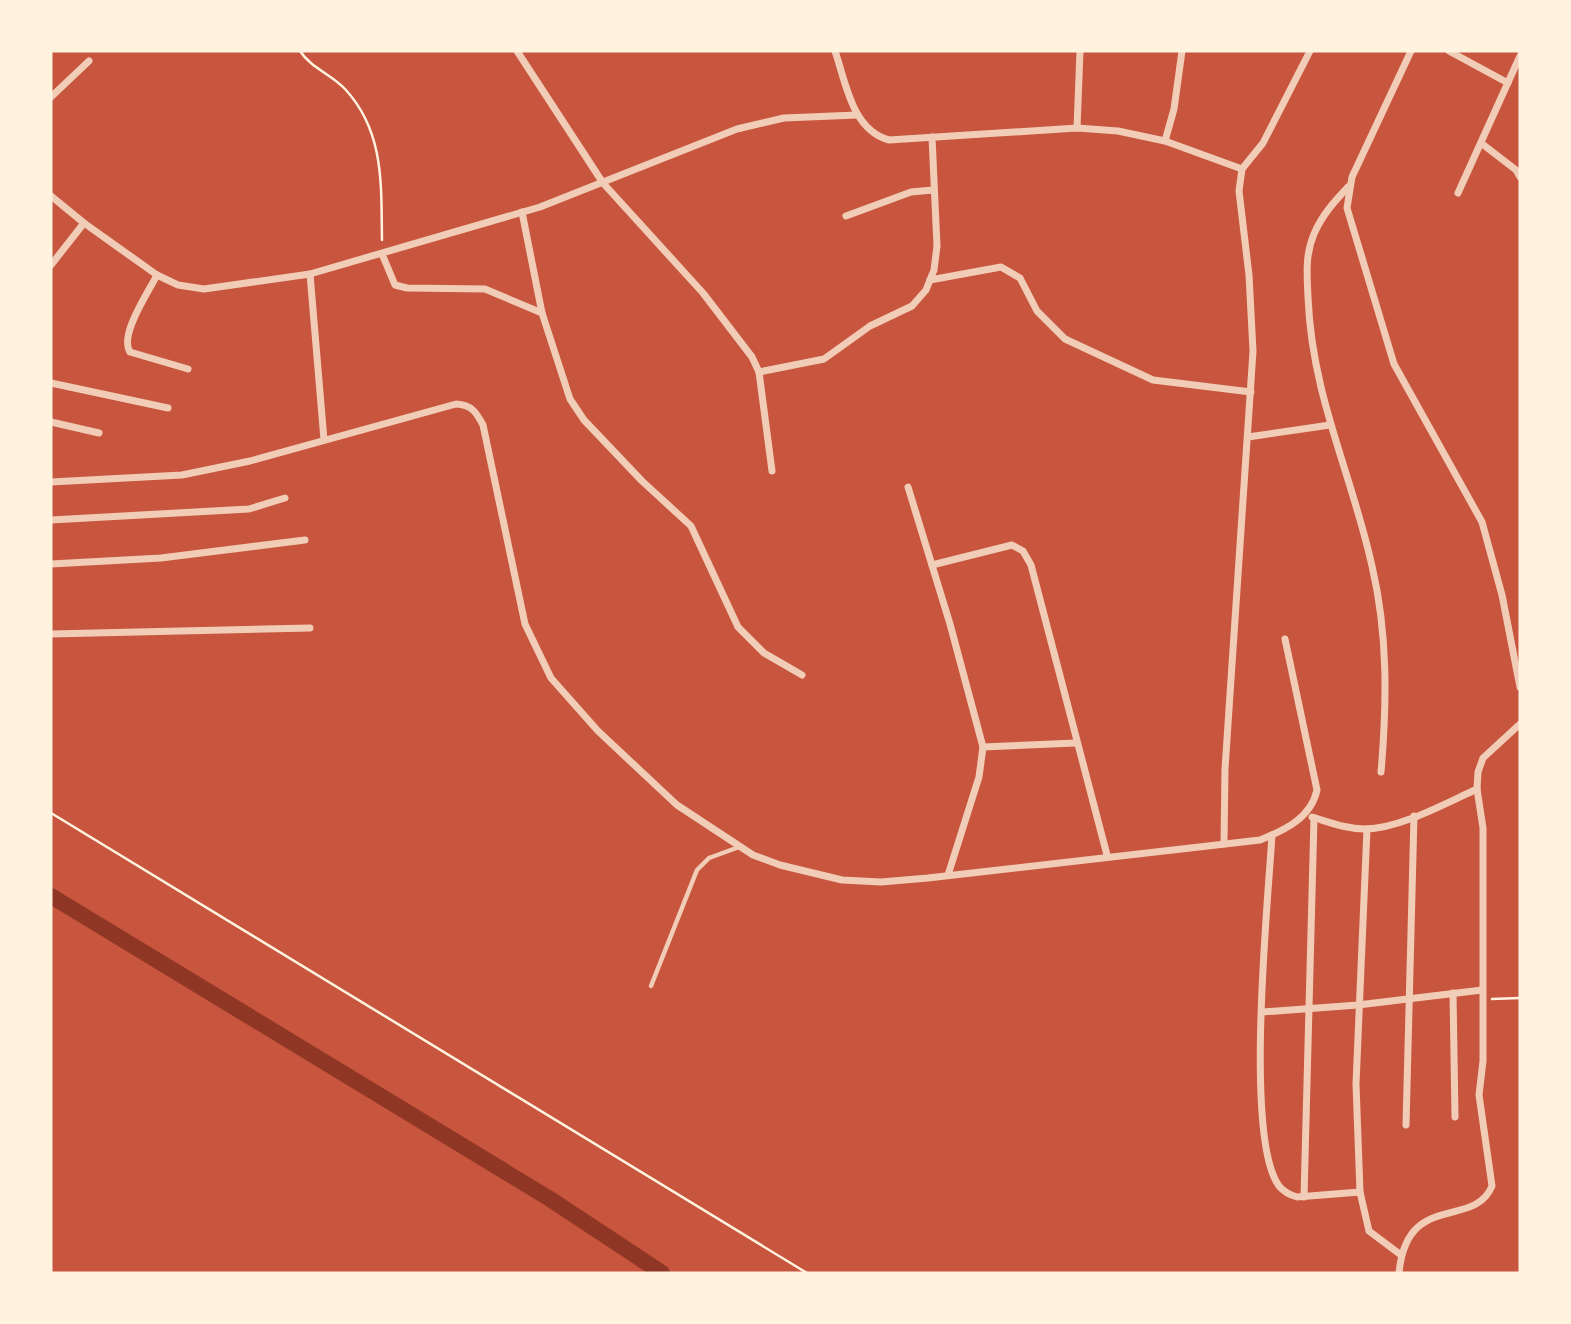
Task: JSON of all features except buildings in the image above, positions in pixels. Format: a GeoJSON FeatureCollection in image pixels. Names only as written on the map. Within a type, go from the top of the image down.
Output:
{"type":"FeatureCollection","features":[{"type":"Feature","properties":{"kind":"street"},"geometry":{"type":"LineString","coordinates":[[517,51],[603,183],[703,293],[752,357],[759,372],[772,471]]}},
{"type":"Feature","properties":{"kind":"street"},"geometry":{"type":"LineString","coordinates":[[835,51],[857,115],[867,130],[876,136],[889,139],[1077,128],[1118,131],[1165,141],[1242,169]]}},
{"type":"Feature","properties":{"kind":"street"},"geometry":{"type":"LineString","coordinates":[[1077,128],[1080,51]]}},
{"type":"Feature","properties":{"kind":"street"},"geometry":{"type":"LineString","coordinates":[[1165,141],[1174,109],[1182,51]]}},
{"type":"Feature","properties":{"kind":"street"},"geometry":{"type":"LineString","coordinates":[[1224,844],[1225,769],[1253,351],[1250,275],[1239,191],[1242,169],[1263,143],[1310,51]]}},
{"type":"Feature","properties":{"kind":"street"},"geometry":{"type":"LineString","coordinates":[[1412,51],[1349,187],[1347,208],[1394,364],[1482,523],[1502,595],[1520,687]]}},
{"type":"Feature","properties":{"kind":"street"},"geometry":{"type":"LineString","coordinates":[[1449,51],[1508,83]]}},
{"type":"Feature","properties":{"kind":"street"},"geometry":{"type":"LineString","coordinates":[[1458,193],[1520,56]]}},
{"type":"Feature","properties":{"kind":"street"},"geometry":{"type":"LineString","coordinates":[[51,97],[89,61]]}},
{"type":"Feature","properties":{"kind":"street"},"geometry":{"type":"LineString","coordinates":[[51,196],[157,275],[178,285],[204,289],[310,274],[522,212],[603,183],[737,129],[784,118],[857,115]]}},
{"type":"Feature","properties":{"kind":"street"},"geometry":{"type":"LineString","coordinates":[[759,372],[824,359],[870,326],[912,306],[930,281],[937,246],[932,137]]}},
{"type":"Feature","properties":{"kind":"street"},"geometry":{"type":"LineString","coordinates":[[1481,143],[1516,170],[1520,177]]}},
{"type":"Feature","properties":{"kind":"street"},"geometry":{"type":"LineString","coordinates":[[1349,187],[1326,210],[1314,235],[1307,259],[1312,353],[1330,425],[1370,556],[1384,632],[1387,690],[1381,772]]}},
{"type":"Feature","properties":{"kind":"street"},"geometry":{"type":"LineString","coordinates":[[846,216],[911,192],[933,190]]}},
{"type":"Feature","properties":{"kind":"street"},"geometry":{"type":"LineString","coordinates":[[522,212],[542,313],[570,399],[584,420],[691,526],[738,626],[749,641],[802,675]]}},
{"type":"Feature","properties":{"kind":"street"},"geometry":{"type":"LineString","coordinates":[[51,265],[84,223]]}},
{"type":"Feature","properties":{"kind":"street"},"geometry":{"type":"LineString","coordinates":[[382,254],[396,285],[407,288],[485,289],[542,313]]}},
{"type":"Feature","properties":{"kind":"street"},"geometry":{"type":"LineString","coordinates":[[930,281],[1001,267],[1020,278],[1037,312],[1065,340],[1153,380],[1251,392]]}},
{"type":"Feature","properties":{"kind":"street"},"geometry":{"type":"LineString","coordinates":[[310,274],[324,440]]}},
{"type":"Feature","properties":{"kind":"street"},"geometry":{"type":"LineString","coordinates":[[157,275],[128,331],[127,347],[130,352],[188,369]]}},
{"type":"Feature","properties":{"kind":"street"},"geometry":{"type":"LineString","coordinates":[[51,383],[168,408]]}},
{"type":"Feature","properties":{"kind":"street"},"geometry":{"type":"LineString","coordinates":[[51,482],[182,475],[456,404],[468,405],[477,412],[483,425],[525,624],[551,678],[598,731],[677,805],[741,846],[780,865],[842,880],[881,882],[948,875],[1260,840],[1272,835],[1305,815],[1314,802],[1317,790],[1285,639]]}},
{"type":"Feature","properties":{"kind":"street"},"geometry":{"type":"LineString","coordinates":[[51,422],[99,433]]}},
{"type":"Feature","properties":{"kind":"street"},"geometry":{"type":"LineString","coordinates":[[1248,437],[1330,425]]}},
{"type":"Feature","properties":{"kind":"street"},"geometry":{"type":"LineString","coordinates":[[908,487],[983,747],[979,777],[948,875]]}},
{"type":"Feature","properties":{"kind":"street"},"geometry":{"type":"LineString","coordinates":[[51,520],[249,509],[285,498]]}},
{"type":"Feature","properties":{"kind":"street"},"geometry":{"type":"LineString","coordinates":[[51,564],[161,558],[304,540]]}},
{"type":"Feature","properties":{"kind":"street"},"geometry":{"type":"LineString","coordinates":[[932,565],[997,546],[1012,545],[1023,551],[1031,565],[1055,648],[1076,743],[1107,856]]}},
{"type":"Feature","properties":{"kind":"street"},"geometry":{"type":"LineString","coordinates":[[51,634],[310,628]]}},
{"type":"Feature","properties":{"kind":"street"},"geometry":{"type":"LineString","coordinates":[[1399,1273],[1407,1237],[1417,1226],[1478,1202],[1488,1196],[1492,1186],[1479,1095],[1483,828],[1477,789],[1483,758],[1511,736],[1520,724]]}},
{"type":"Feature","properties":{"kind":"street"},"geometry":{"type":"LineString","coordinates":[[1511,736],[1520,740]]}},
{"type":"Feature","properties":{"kind":"street"},"geometry":{"type":"LineString","coordinates":[[983,747],[1076,743]]}},
{"type":"Feature","properties":{"kind":"street"},"geometry":{"type":"LineString","coordinates":[[1305,815],[1345,827],[1367,829],[1414,816],[1477,789]]}},
{"type":"Feature","properties":{"kind":"street"},"geometry":{"type":"LineString","coordinates":[[1406,1125],[1414,816]]}},
{"type":"Feature","properties":{"kind":"street"},"geometry":{"type":"LineString","coordinates":[[1304,1196],[1314,818]]}},
{"type":"Feature","properties":{"kind":"street"},"geometry":{"type":"LineString","coordinates":[[1367,829],[1356,1084],[1360,1192],[1369,1231],[1401,1255]]}},
{"type":"Feature","properties":{"kind":"street"},"geometry":{"type":"LineString","coordinates":[[1272,835],[1262,1012],[1261,1090],[1267,1154],[1279,1187],[1288,1194],[1304,1196],[1360,1192]]}},
{"type":"Feature","properties":{"kind":"street"},"geometry":{"type":"LineString","coordinates":[[1262,1012],[1358,1005],[1482,990]]}},
{"type":"Feature","properties":{"kind":"street"},"geometry":{"type":"LineString","coordinates":[[1453,993],[1455,1117]]}},
{"type":"Feature","properties":{"kind":"lane"},"geometry":{"type":"LineString","coordinates":[[650,986],[697,870],[709,858],[741,846]]}},
{"type":"Feature","properties":{"kind":"path"},"geometry":{"type":"LineString","coordinates":[[300,51],[313,66],[339,83],[352,96],[376,141],[381,169],[382,254]]}},
{"type":"Feature","properties":{"kind":"path"},"geometry":{"type":"LineString","coordinates":[[51,813],[807,1273]]}},
{"type":"Feature","properties":{"kind":"path"},"geometry":{"type":"LineString","coordinates":[[1482,1000],[1520,998]]}},
{"type":"Feature","properties":{"kind":"waterway"},"geometry":{"type":"LineString","coordinates":[[51,896],[550,1199],[662,1273]]}}]}
